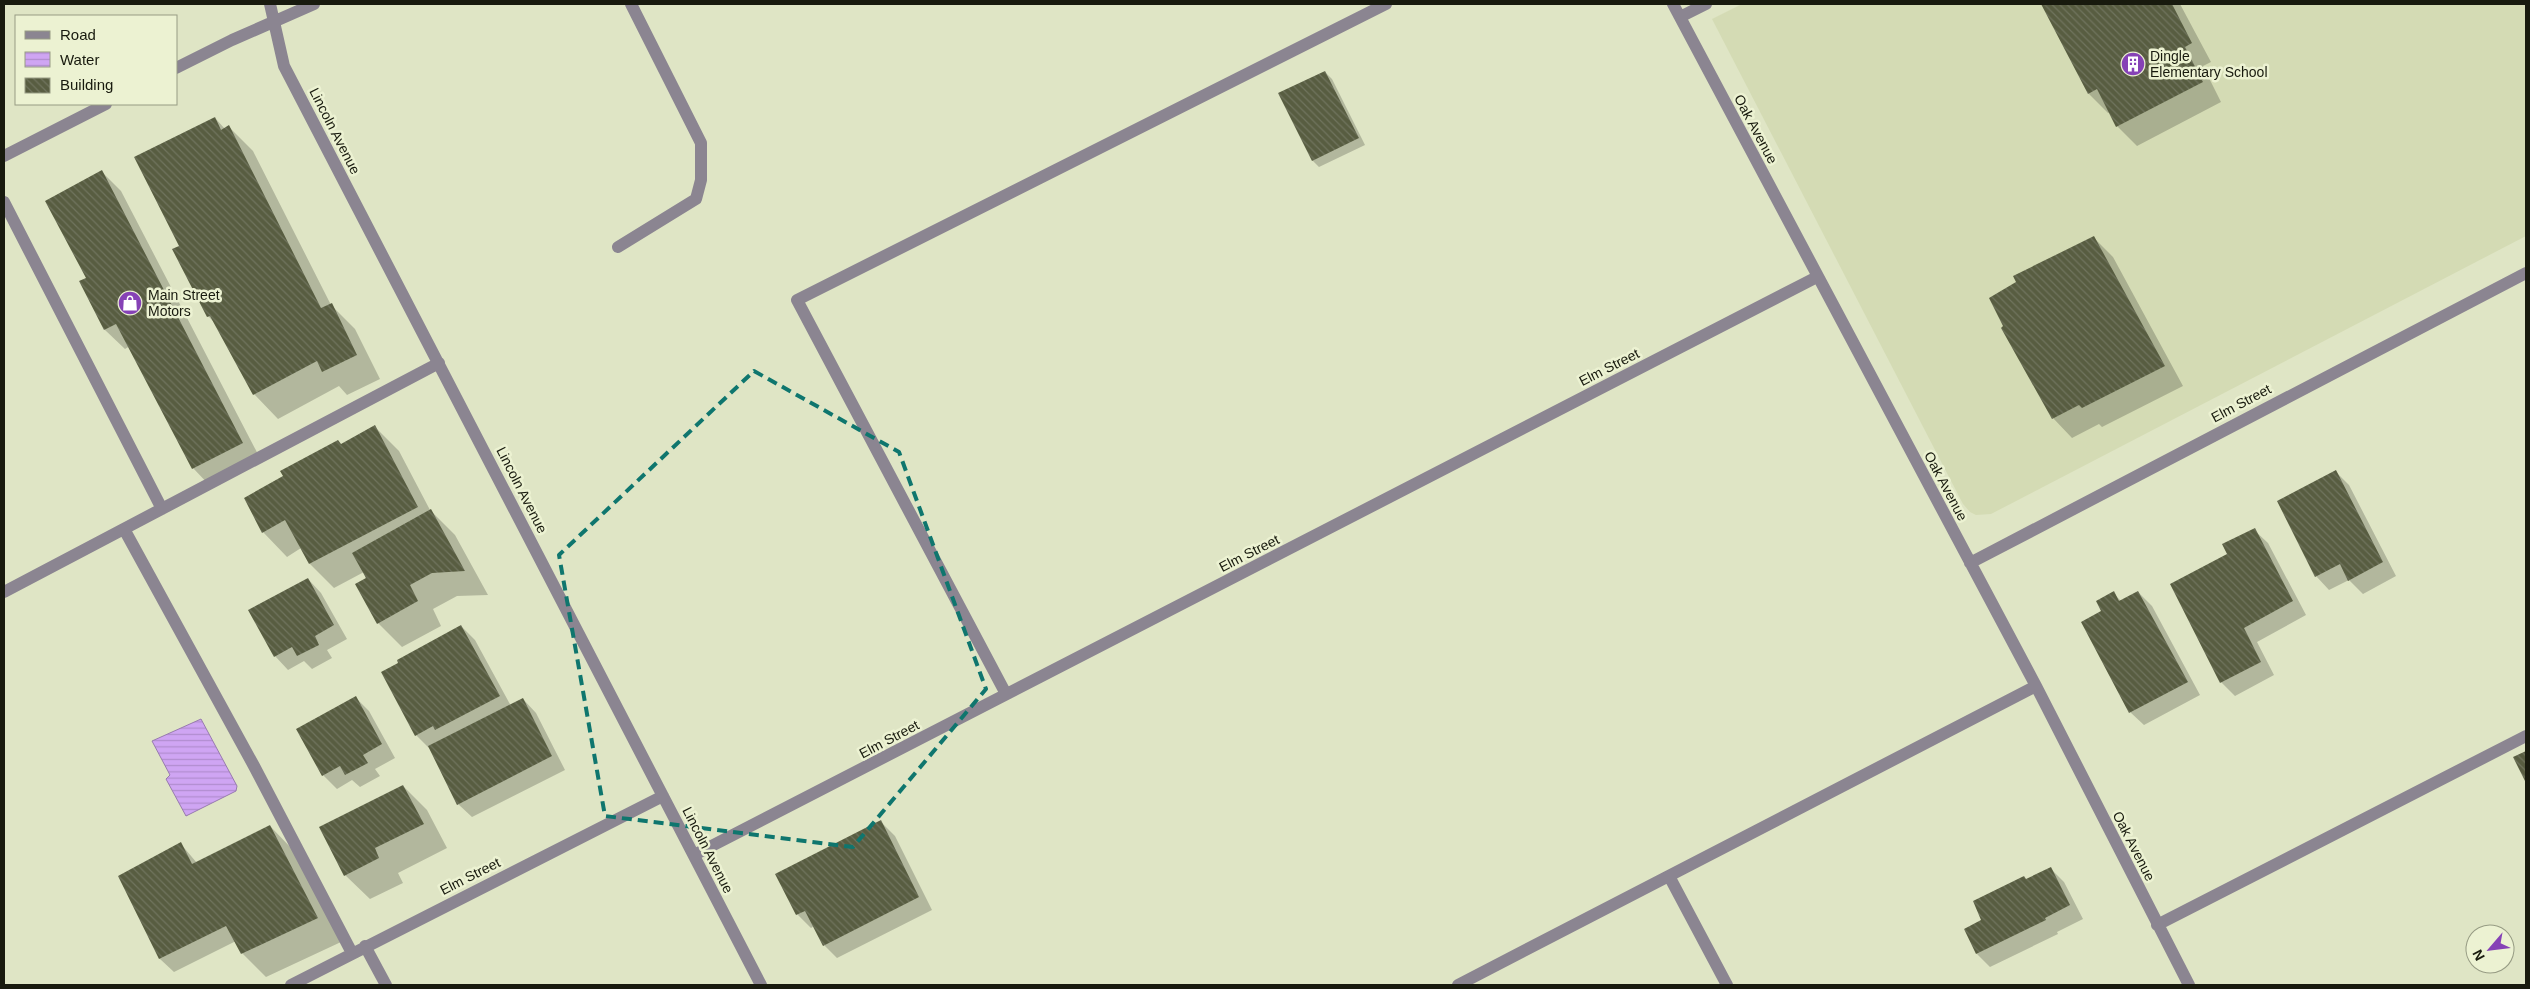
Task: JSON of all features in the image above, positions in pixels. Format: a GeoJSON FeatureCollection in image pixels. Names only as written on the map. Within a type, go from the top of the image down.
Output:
{"type":"FeatureCollection","features":[{"type":"Feature","properties":{"kind":"street","name":"Lincoln Avenue"},"geometry":{"type":"LineString","coordinates":[[270,4],[284,66],[762,985]]}},
{"type":"Feature","properties":{"kind":"street"},"geometry":{"type":"LineString","coordinates":[[178,67],[314,4]]}},
{"type":"Feature","properties":{"kind":"street"},"geometry":{"type":"LineString","coordinates":[[618,247],[696,199],[701,180],[701,143],[631,4]]}},
{"type":"Feature","properties":{"kind":"street"},"geometry":{"type":"LineString","coordinates":[[1006,694],[797,300],[1386,4]]}},
{"type":"Feature","properties":{"kind":"street","name":"Oak Avenue"},"geometry":{"type":"LineString","coordinates":[[1673,4],[2036,686],[2189,985]]}},
{"type":"Feature","properties":{"kind":"street"},"geometry":{"type":"LineString","coordinates":[[1680,17],[1706,4]]}},
{"type":"Feature","properties":{"kind":"street"},"geometry":{"type":"LineString","coordinates":[[4,156],[104,105]]}},
{"type":"Feature","properties":{"kind":"street"},"geometry":{"type":"LineString","coordinates":[[4,202],[162,509]]}},
{"type":"Feature","properties":{"kind":"street","name":"Elm Street"},"geometry":{"type":"LineString","coordinates":[[1970,563],[2526,273]]}},
{"type":"Feature","properties":{"kind":"street","name":"Elm Street"},"geometry":{"type":"LineString","coordinates":[[694,855],[1817,277]]}},
{"type":"Feature","properties":{"kind":"street"},"geometry":{"type":"LineString","coordinates":[[4,592],[439,364]]}},
{"type":"Feature","properties":{"kind":"street"},"geometry":{"type":"LineString","coordinates":[[124,529],[254,766],[352,953]]}},
{"type":"Feature","properties":{"kind":"street"},"geometry":{"type":"LineString","coordinates":[[1458,985],[2036,686]]}},
{"type":"Feature","properties":{"kind":"street"},"geometry":{"type":"LineString","coordinates":[[2157,925],[2526,736]]}},
{"type":"Feature","properties":{"kind":"street","name":"Elm Street"},"geometry":{"type":"LineString","coordinates":[[290,985],[663,796]]}},
{"type":"Feature","properties":{"kind":"street"},"geometry":{"type":"LineString","coordinates":[[1669,876],[1727,985]]}},
{"type":"Feature","properties":{"kind":"street"},"geometry":{"type":"LineString","coordinates":[[365,946],[386,985]]}},
{"type":"Feature","properties":{"kind":"highlighted area"},"geometry":{"type":"Polygon","coordinates":[[[754,371],[899,452],[986,689],[853,847],[605,816],[559,555],[754,371]]]}},
{"type":"Feature","properties":{"kind":"shaded area"},"geometry":{"type":"Polygon","coordinates":[[[1742,4],[2526,4],[2526,236],[1991,514],[1976,515],[1970,512],[1963,504],[1712,19],[1742,4]]]}},
{"type":"Feature","properties":{"kind":"water"},"geometry":{"type":"Polygon","coordinates":[[[201,719],[237,786],[236,791],[186,816],[166,779],[170,775],[152,741],[201,719]]]}},
{"type":"Feature","properties":{"kind":"building","name":"Dingle Elementary School"},"geometry":{"type":"Polygon","coordinates":[[[2041,4],[2172,4],[2192,43],[2185,47],[2203,82],[2116,127],[2097,89],[2088,94],[2041,4]]]}},
{"type":"Feature","properties":{"kind":"building"},"geometry":{"type":"Polygon","coordinates":[[[1325,71],[1359,138],[1312,161],[1278,93],[1325,71]]]}},
{"type":"Feature","properties":{"kind":"building"},"geometry":{"type":"Polygon","coordinates":[[[215,117],[221,130],[229,125],[321,308],[332,303],[357,355],[322,372],[317,361],[253,395],[210,316],[207,317],[172,249],[179,246],[134,157],[215,117]]]}},
{"type":"Feature","properties":{"kind":"building","name":"Main Street Motors"},"geometry":{"type":"Polygon","coordinates":[[[102,170],[243,443],[192,469],[116,324],[104,330],[79,281],[86,278],[45,201],[102,170]]]}},
{"type":"Feature","properties":{"kind":"building"},"geometry":{"type":"Polygon","coordinates":[[[2094,236],[2165,366],[2082,408],[2079,405],[2052,419],[2001,328],[2003,326],[1989,298],[2016,282],[2013,276],[2094,236]]]}},
{"type":"Feature","properties":{"kind":"building"},"geometry":{"type":"Polygon","coordinates":[[[375,425],[418,507],[309,564],[285,520],[262,533],[244,498],[283,476],[280,471],[338,440],[341,444],[375,425]]]}},
{"type":"Feature","properties":{"kind":"building"},"geometry":{"type":"Polygon","coordinates":[[[2336,470],[2383,562],[2348,581],[2340,564],[2315,577],[2277,501],[2336,470]]]}},
{"type":"Feature","properties":{"kind":"building"},"geometry":{"type":"Polygon","coordinates":[[[431,509],[465,571],[432,573],[410,585],[418,601],[377,624],[355,584],[366,578],[352,553],[431,509]]]}},
{"type":"Feature","properties":{"kind":"building"},"geometry":{"type":"Polygon","coordinates":[[[2255,528],[2293,601],[2244,628],[2261,662],[2220,683],[2170,584],[2227,554],[2222,544],[2255,528]]]}},
{"type":"Feature","properties":{"kind":"building"},"geometry":{"type":"Polygon","coordinates":[[[308,578],[334,625],[315,636],[319,645],[297,656],[292,647],[274,657],[248,610],[308,578]]]}},
{"type":"Feature","properties":{"kind":"building"},"geometry":{"type":"Polygon","coordinates":[[[2114,591],[2119,601],[2138,591],[2188,682],[2129,713],[2081,622],[2101,611],[2096,601],[2114,591]]]}},
{"type":"Feature","properties":{"kind":"building"},"geometry":{"type":"Polygon","coordinates":[[[461,625],[500,696],[435,730],[433,726],[415,736],[381,672],[398,663],[397,660],[461,625]]]}},
{"type":"Feature","properties":{"kind":"building"},"geometry":{"type":"Polygon","coordinates":[[[356,696],[382,744],[363,755],[368,763],[345,775],[340,766],[322,776],[296,729],[356,696]]]}},
{"type":"Feature","properties":{"kind":"building"},"geometry":{"type":"Polygon","coordinates":[[[523,698],[552,756],[457,805],[428,746],[523,698]]]}},
{"type":"Feature","properties":{"kind":"building"},"geometry":{"type":"Polygon","coordinates":[[[2526,751],[2526,783],[2513,757],[2526,751]]]}},
{"type":"Feature","properties":{"kind":"building"},"geometry":{"type":"Polygon","coordinates":[[[403,785],[424,824],[375,848],[379,858],[344,876],[319,827],[403,785]]]}},
{"type":"Feature","properties":{"kind":"building"},"geometry":{"type":"Polygon","coordinates":[[[881,820],[919,897],[823,946],[805,911],[796,915],[775,874],[881,820]]]}},
{"type":"Feature","properties":{"kind":"building"},"geometry":{"type":"Polygon","coordinates":[[[270,825],[318,918],[241,954],[226,926],[159,959],[118,876],[181,842],[192,864],[270,825]]]}},
{"type":"Feature","properties":{"kind":"building"},"geometry":{"type":"Polygon","coordinates":[[[2051,867],[2070,905],[2045,918],[2046,920],[1976,954],[1964,929],[1981,920],[1973,901],[2024,876],[2026,879],[2051,867]]]}},
{"type":"Feature","properties":{"kind":"place","name":"Dingle Elementary School"},"geometry":{"type":"Point","coordinates":[2133,64]}},
{"type":"Feature","properties":{"kind":"place","name":"Main Street Motors"},"geometry":{"type":"Point","coordinates":[130,303]}}]}
